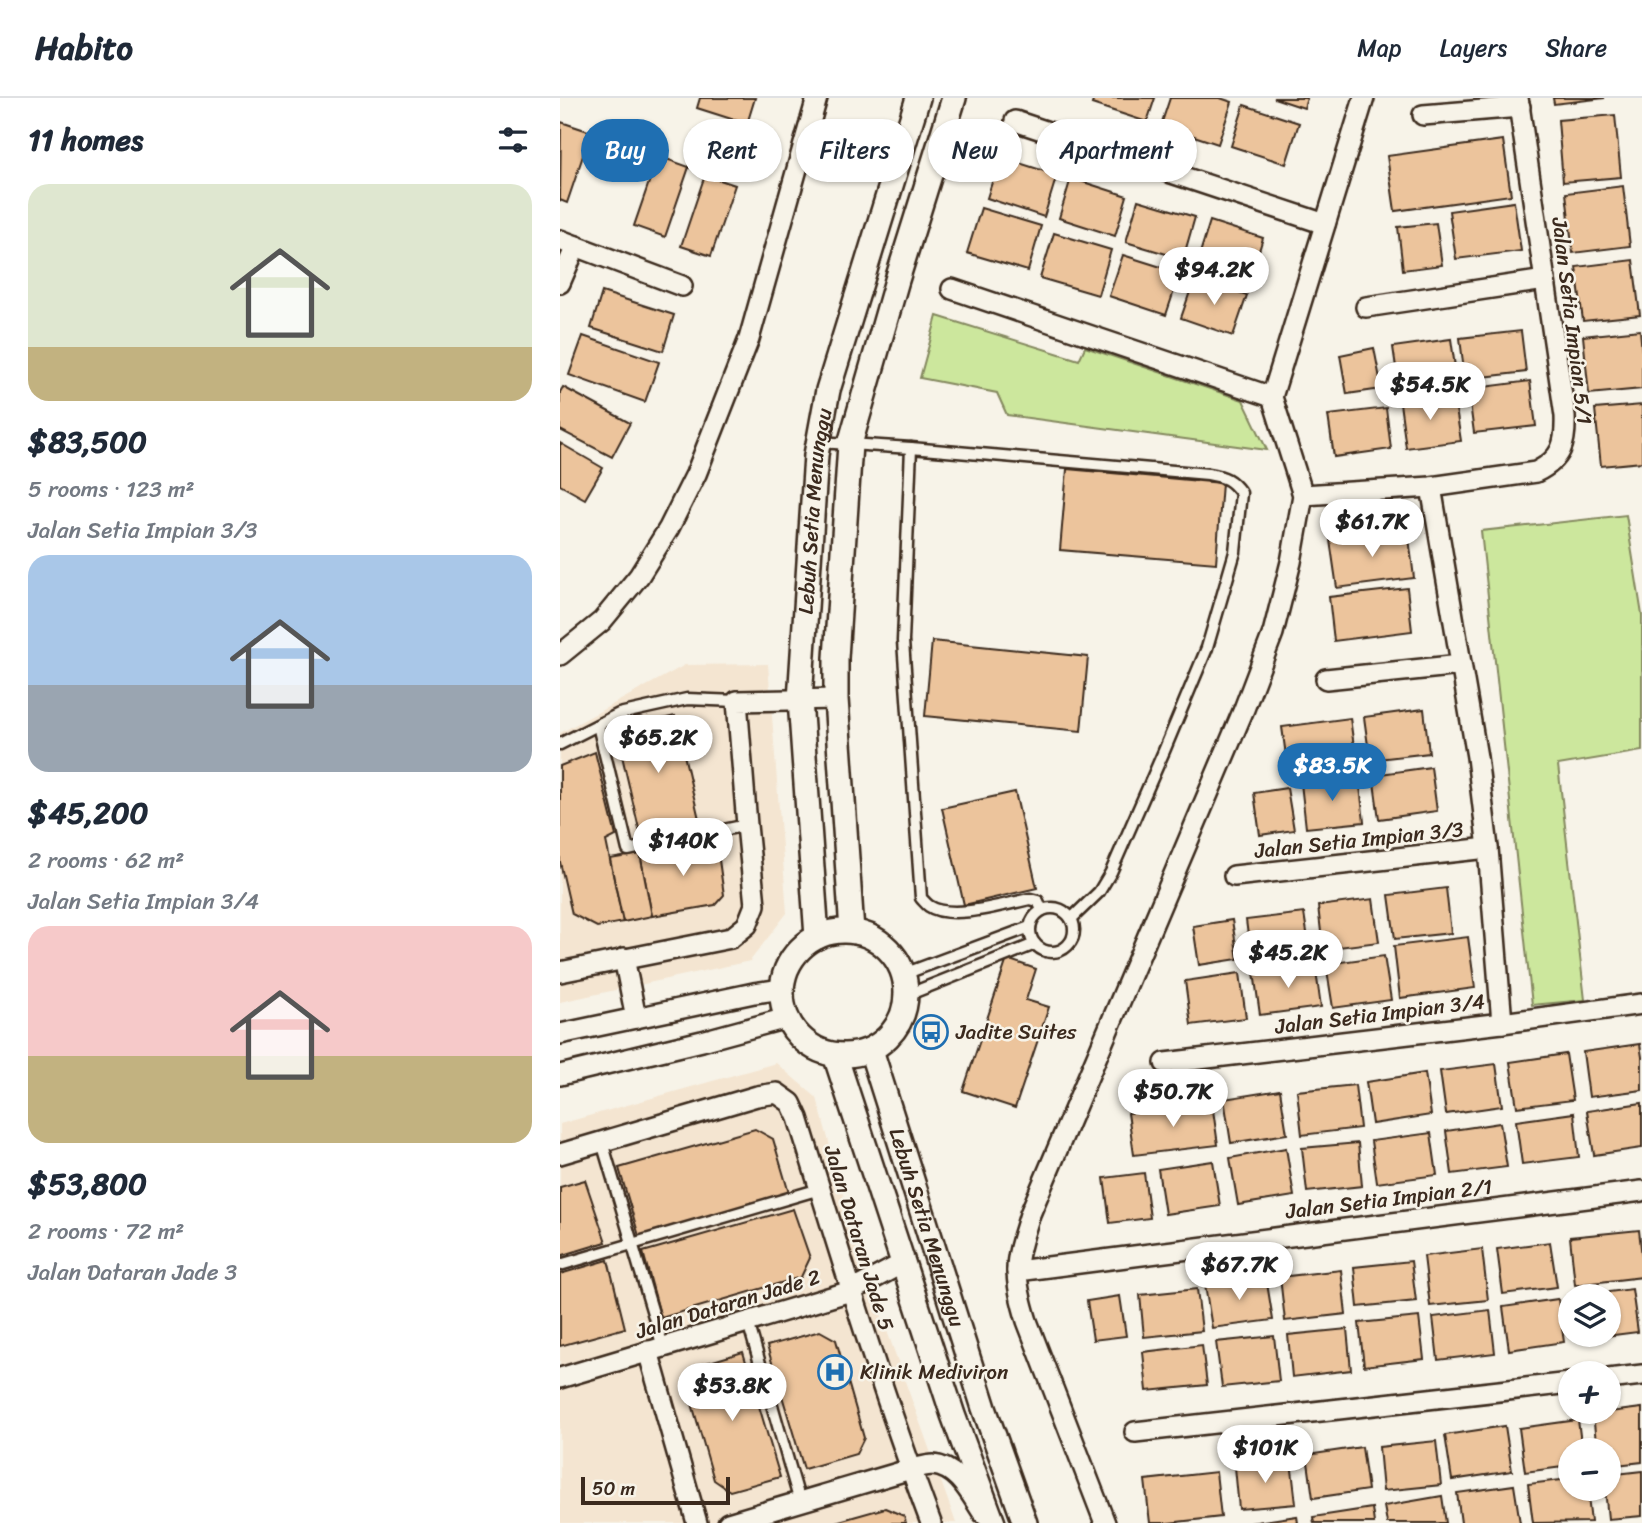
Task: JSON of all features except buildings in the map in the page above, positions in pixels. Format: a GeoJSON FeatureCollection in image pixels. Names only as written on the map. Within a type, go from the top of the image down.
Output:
{"type":"FeatureCollection","features":[{"type":"Feature","properties":{"kind":"street"},"geometry":{"type":"LineString","coordinates":[[560,655],[602,621],[639,576],[669,528],[696,474],[750,339],[817,98]]}},
{"type":"Feature","properties":{"kind":"street","name":"Lebuh Setia Menunggu"},"geometry":{"type":"LineString","coordinates":[[817,937],[800,700],[818,442],[828,390],[918,98]]}},
{"type":"Feature","properties":{"kind":"street","name":"Lebuh Setia Menunggu"},"geometry":{"type":"LineString","coordinates":[[852,931],[836,699],[836,658],[850,444],[897,280],[954,98]]}},
{"type":"Feature","properties":{"kind":"street"},"geometry":{"type":"LineString","coordinates":[[1105,1523],[1027,1321],[1020,1297],[1017,1271],[1021,1245],[1030,1214],[1244,709],[1273,632],[1291,562],[1303,495],[1272,397],[1364,98]]}},
{"type":"Feature","properties":{"kind":"street"},"geometry":{"type":"LineString","coordinates":[[1423,115],[1519,103]]}},
{"type":"Feature","properties":{"kind":"street","name":"Jalan Setia Impian 5/1"},"geometry":{"type":"LineString","coordinates":[[1303,495],[1431,487],[1536,472],[1549,466],[1560,452],[1566,436],[1565,416],[1519,103]]}},
{"type":"Feature","properties":{"kind":"street"},"geometry":{"type":"LineString","coordinates":[[1022,123],[1325,224]]}},
{"type":"Feature","properties":{"kind":"street"},"geometry":{"type":"LineString","coordinates":[[560,284],[568,243],[682,286]]}},
{"type":"Feature","properties":{"kind":"street"},"geometry":{"type":"LineString","coordinates":[[1366,307],[1545,279]]}},
{"type":"Feature","properties":{"kind":"street"},"geometry":{"type":"LineString","coordinates":[[952,289],[1272,397]]}},
{"type":"Feature","properties":{"kind":"street"},"geometry":{"type":"LineString","coordinates":[[1431,487],[1476,757],[1488,848],[1502,1023]]}},
{"type":"Feature","properties":{"kind":"street"},"geometry":{"type":"LineString","coordinates":[[1326,679],[1461,665]]}},
{"type":"Feature","properties":{"kind":"street"},"geometry":{"type":"LineString","coordinates":[[560,972],[731,938],[747,925],[755,905],[737,701],[836,699]]}},
{"type":"Feature","properties":{"kind":"street","name":"Jalan Setia Impian 3/3"},"geometry":{"type":"LineString","coordinates":[[1234,876],[1488,848]]}},
{"type":"Feature","properties":{"kind":"street"},"geometry":{"type":"LineString","coordinates":[[852,931],[869,936],[884,945],[896,958],[905,984],[904,1012],[897,1027],[886,1040],[871,1050],[854,1055],[835,1055],[815,1048],[798,1035],[787,1018],[782,989],[785,973],[792,958],[803,946],[817,937],[852,931]]}},
{"type":"Feature","properties":{"kind":"street"},"geometry":{"type":"LineString","coordinates":[[624,958],[636,1018]]}},
{"type":"Feature","properties":{"kind":"street"},"geometry":{"type":"LineString","coordinates":[[560,1034],[782,989]]}},
{"type":"Feature","properties":{"kind":"street","name":"Jalan Setia Impian 3/4"},"geometry":{"type":"LineString","coordinates":[[1165,1063],[1642,1004]]}},
{"type":"Feature","properties":{"kind":"street"},"geometry":{"type":"LineString","coordinates":[[560,1075],[787,1018]]}},
{"type":"Feature","properties":{"kind":"street","name":"Lebuh Setia Menunggu"},"geometry":{"type":"LineString","coordinates":[[871,1050],[984,1408],[1025,1523]]}},
{"type":"Feature","properties":{"kind":"street","name":"Lebuh Setia Menunggu"},"geometry":{"type":"LineString","coordinates":[[835,1055],[953,1415],[992,1523]]}},
{"type":"Feature","properties":{"kind":"street","name":"Jalan Dataran Jade 5"},"geometry":{"type":"LineString","coordinates":[[602,1142],[757,1096],[776,1093],[791,1103],[798,1118],[851,1291],[931,1523]]}},
{"type":"Feature","properties":{"kind":"street"},"geometry":{"type":"LineString","coordinates":[[560,1154],[602,1142]]}},
{"type":"Feature","properties":{"kind":"street","name":"Jalan Setia Impian 2/1"},"geometry":{"type":"LineString","coordinates":[[1017,1271],[1642,1191]]}},
{"type":"Feature","properties":{"kind":"street","name":"Jalan Dataran Jade 2"},"geometry":{"type":"LineString","coordinates":[[560,1378],[851,1291],[903,1263]]}},
{"type":"Feature","properties":{"kind":"street"},"geometry":{"type":"LineString","coordinates":[[655,1349],[697,1523]]}},
{"type":"Feature","properties":{"kind":"street"},"geometry":{"type":"LineString","coordinates":[[1621,1377],[1642,1375]]}},
{"type":"Feature","properties":{"kind":"street"},"geometry":{"type":"LineString","coordinates":[[1135,1432],[1558,1384]]}},
{"type":"Feature","properties":{"kind":"street"},"geometry":{"type":"LineString","coordinates":[[728,1523],[911,1469],[933,1465],[950,1471],[964,1484],[992,1523]]}},
{"type":"Feature","properties":{"kind":"lane"},"geometry":{"type":"LineString","coordinates":[[818,442],[911,447],[1208,474],[1222,476],[1233,482],[1241,493],[1235,552],[1207,648],[1111,872],[1100,892],[1071,919]]}},
{"type":"Feature","properties":{"kind":"lane"},"geometry":{"type":"LineString","coordinates":[[911,447],[903,641],[921,898],[930,907],[958,914],[1030,899],[1038,901],[1042,910]]}},
{"type":"Feature","properties":{"kind":"lane"},"geometry":{"type":"LineString","coordinates":[[560,744],[619,714],[687,699],[737,701]]}},
{"type":"Feature","properties":{"kind":"lane"},"geometry":{"type":"LineString","coordinates":[[598,725],[628,850],[747,825]]}},
{"type":"Feature","properties":{"kind":"lane"},"geometry":{"type":"LineString","coordinates":[[1042,910],[1062,910],[1071,919],[1074,933],[1067,946],[1061,950],[1047,951],[1035,944],[1030,936],[1034,917],[1042,910]]}},
{"type":"Feature","properties":{"kind":"lane"},"geometry":{"type":"LineString","coordinates":[[905,984],[1030,927]]}},
{"type":"Feature","properties":{"kind":"lane"},"geometry":{"type":"LineString","coordinates":[[905,984],[1035,944]]}},
{"type":"Feature","properties":{"kind":"lane"},"geometry":{"type":"LineString","coordinates":[[602,1142],[632,1244],[655,1349]]}},
{"type":"Feature","properties":{"kind":"lane"},"geometry":{"type":"LineString","coordinates":[[560,1265],[820,1189]]}},
{"type":"Feature","properties":{"kind":"lane"},"geometry":{"type":"LineString","coordinates":[[748,1322],[800,1502]]}},
{"type":"Feature","properties":{"kind":"shaded area"},"geometry":{"type":"Polygon","coordinates":[[[768,664],[787,913],[750,961],[560,1002],[560,733],[685,665],[768,664]]]}},
{"type":"Feature","properties":{"kind":"shaded area"},"geometry":{"type":"Polygon","coordinates":[[[776,1063],[817,1098],[859,1253],[956,1523],[560,1523],[560,1124],[776,1063]]]}},
{"type":"Feature","properties":{"kind":"green space"},"geometry":{"type":"Polygon","coordinates":[[[937,316],[1079,360],[1085,347],[1243,400],[1267,450],[1007,415],[997,393],[920,378],[937,316]]]}},
{"type":"Feature","properties":{"kind":"green space"},"geometry":{"type":"Polygon","coordinates":[[[1626,515],[1642,615],[1642,751],[1558,765],[1585,1000],[1532,1005],[1481,531],[1626,515]]]}},
{"type":"Feature","properties":{"kind":"place","name":"Jadite Suites"},"geometry":{"type":"Point","coordinates":[931,1032]}},
{"type":"Feature","properties":{"kind":"place","name":"Klinik Mediviron"},"geometry":{"type":"Point","coordinates":[835,1372]}}]}
